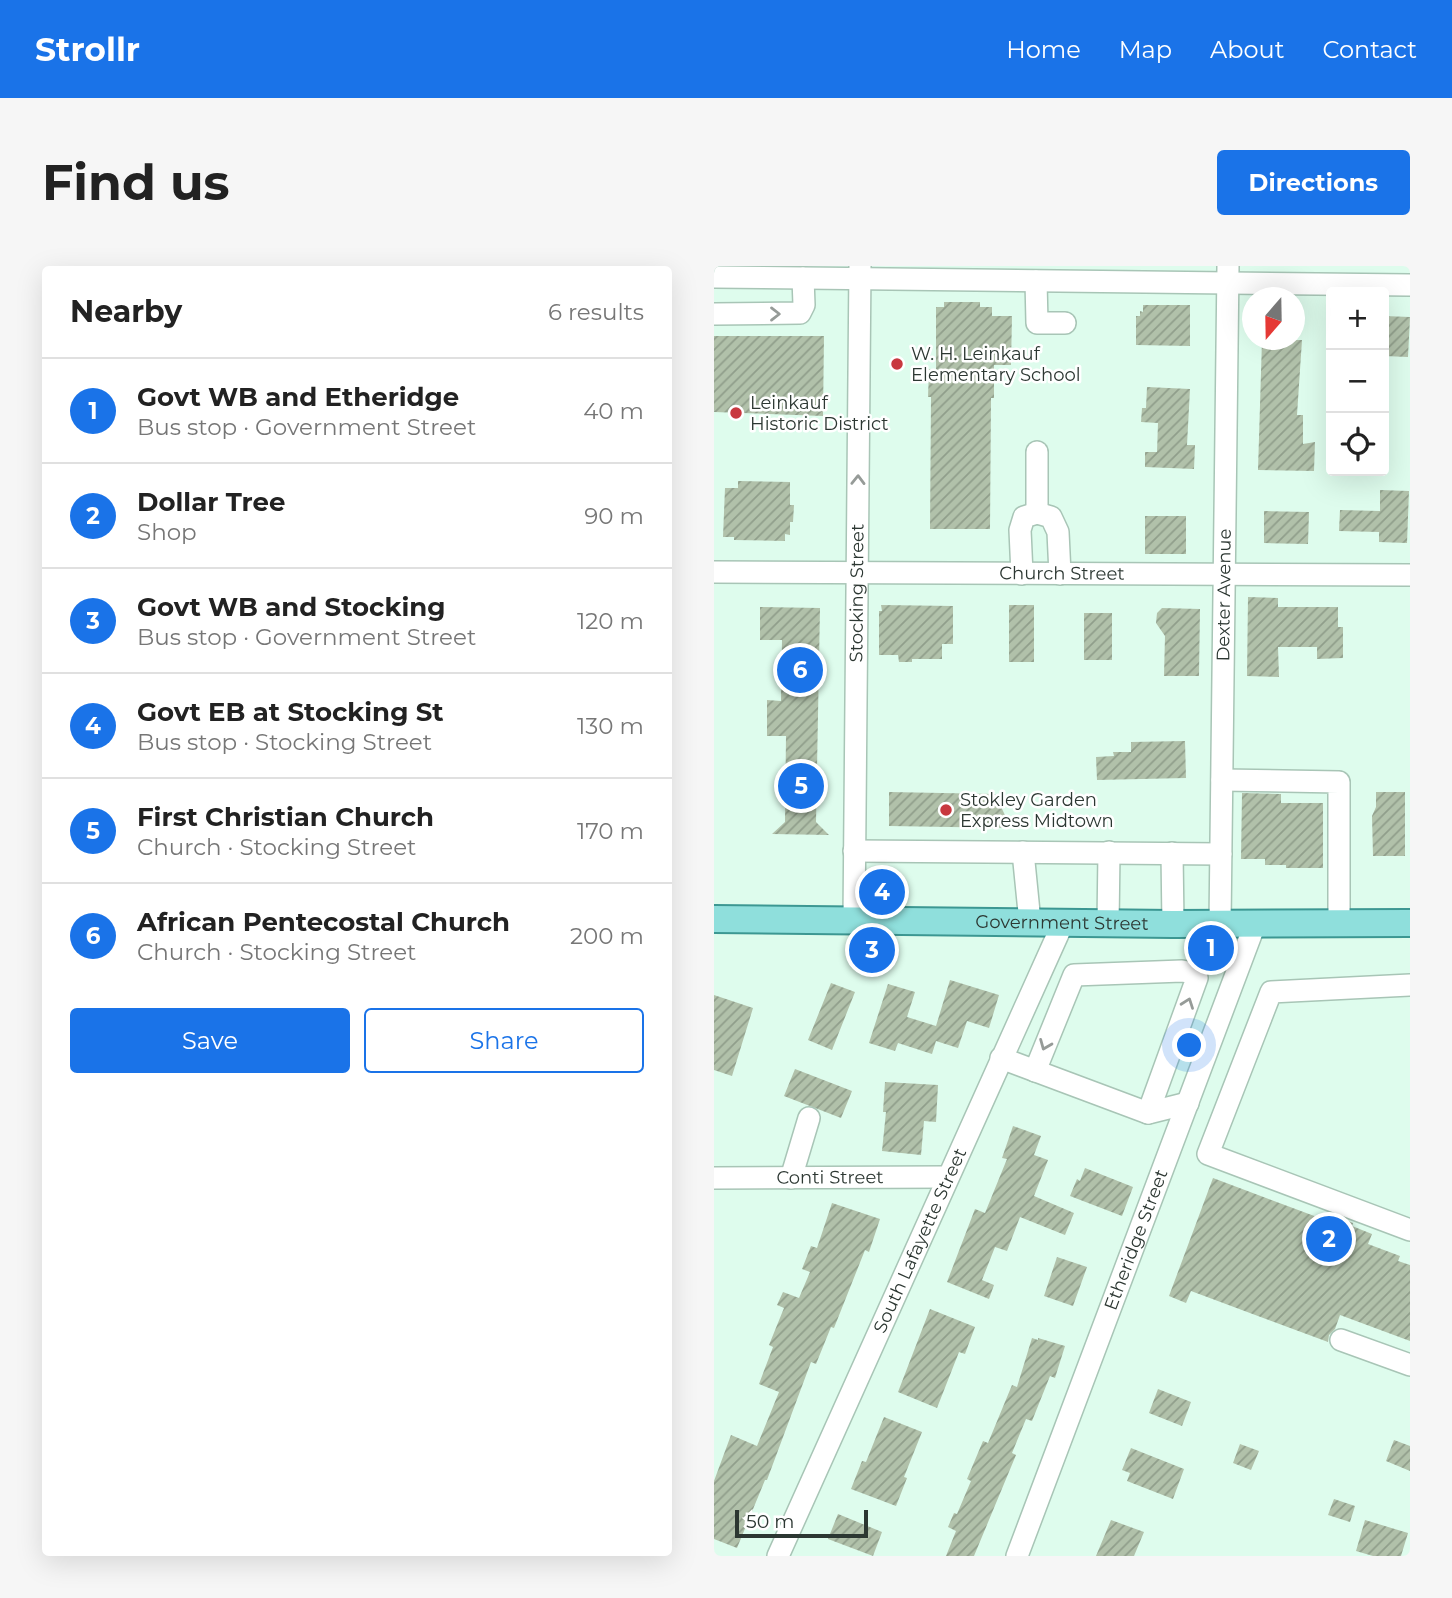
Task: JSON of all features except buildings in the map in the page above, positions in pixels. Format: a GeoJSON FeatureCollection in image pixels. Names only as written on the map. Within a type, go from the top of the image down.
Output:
{"type":"FeatureCollection","features":[{"type":"Feature","properties":{"kind":"main road","name":"Government Street"},"geometry":{"type":"LineString","coordinates":[[714,919],[1108,924],[1410,923]]}},
{"type":"Feature","properties":{"kind":"street"},"geometry":{"type":"LineString","coordinates":[[714,277],[803,278],[860,272],[1036,281],[1228,274],[1410,285]]}},
{"type":"Feature","properties":{"kind":"street","name":"Stocking Street"},"geometry":{"type":"LineString","coordinates":[[854,920],[860,272]]}},
{"type":"Feature","properties":{"kind":"street","name":"Dexter Avenue"},"geometry":{"type":"LineString","coordinates":[[1220,924],[1228,274]]}},
{"type":"Feature","properties":{"kind":"street"},"geometry":{"type":"LineString","coordinates":[[714,314],[800,313],[804,305],[803,278]]}},
{"type":"Feature","properties":{"kind":"street"},"geometry":{"type":"LineString","coordinates":[[1036,281],[1037,323],[1065,323]]}},
{"type":"Feature","properties":{"kind":"street"},"geometry":{"type":"LineString","coordinates":[[1037,452],[1037,513]]}},
{"type":"Feature","properties":{"kind":"street"},"geometry":{"type":"LineString","coordinates":[[1022,574],[1020,530],[1024,517],[1037,513],[1051,517],[1058,532],[1060,574]]}},
{"type":"Feature","properties":{"kind":"street","name":"Church Street"},"geometry":{"type":"LineString","coordinates":[[714,572],[1410,575]]}},
{"type":"Feature","properties":{"kind":"street"},"geometry":{"type":"LineString","coordinates":[[1222,780],[1339,782],[1339,923]]}},
{"type":"Feature","properties":{"kind":"street"},"geometry":{"type":"LineString","coordinates":[[855,851],[1221,854]]}},
{"type":"Feature","properties":{"kind":"street"},"geometry":{"type":"LineString","coordinates":[[1023,852],[1030,922]]}},
{"type":"Feature","properties":{"kind":"street"},"geometry":{"type":"LineString","coordinates":[[1108,852],[1108,924]]}},
{"type":"Feature","properties":{"kind":"street"},"geometry":{"type":"LineString","coordinates":[[1172,853],[1173,924]]}},
{"type":"Feature","properties":{"kind":"street","name":"South Lafayette Street"},"geometry":{"type":"LineString","coordinates":[[778,1556],[1063,923]]}},
{"type":"Feature","properties":{"kind":"street","name":"Etheridge Street"},"geometry":{"type":"LineString","coordinates":[[1017,1556],[1255,924]]}},
{"type":"Feature","properties":{"kind":"street"},"geometry":{"type":"LineString","coordinates":[[1035,1071],[1074,975],[1182,971],[1193,973],[1197,978],[1148,1113]]}},
{"type":"Feature","properties":{"kind":"street"},"geometry":{"type":"LineString","coordinates":[[1410,985],[1271,992],[1208,1153],[1410,1230]]}},
{"type":"Feature","properties":{"kind":"street"},"geometry":{"type":"LineString","coordinates":[[1001,1058],[1148,1113],[1188,1103]]}},
{"type":"Feature","properties":{"kind":"street"},"geometry":{"type":"LineString","coordinates":[[791,1178],[809,1118]]}},
{"type":"Feature","properties":{"kind":"street","name":"Conti Street"},"geometry":{"type":"LineString","coordinates":[[714,1178],[947,1177]]}},
{"type":"Feature","properties":{"kind":"street"},"geometry":{"type":"LineString","coordinates":[[1341,1340],[1410,1365]]}},
{"type":"Feature","properties":{"kind":"place","name":"W. H. Leinkauf Elementary School"},"geometry":{"type":"Point","coordinates":[897,364]}},
{"type":"Feature","properties":{"kind":"place","name":"Leinkauf Historic District"},"geometry":{"type":"Point","coordinates":[736,413]}},
{"type":"Feature","properties":{"kind":"place","name":"African Pentecostal Church"},"geometry":{"type":"Point","coordinates":[800,670]}},
{"type":"Feature","properties":{"kind":"place","name":"First Christian Church"},"geometry":{"type":"Point","coordinates":[801,786]}},
{"type":"Feature","properties":{"kind":"place","name":"Stokley Garden Express Midtown"},"geometry":{"type":"Point","coordinates":[946,810]}},
{"type":"Feature","properties":{"kind":"place","name":"Govt EB at Stocking St"},"geometry":{"type":"Point","coordinates":[882,892]}},
{"type":"Feature","properties":{"kind":"place","name":"Govt WB and Etheridge"},"geometry":{"type":"Point","coordinates":[1211,948]}},
{"type":"Feature","properties":{"kind":"place","name":"Govt WB and Stocking"},"geometry":{"type":"Point","coordinates":[872,950]}},
{"type":"Feature","properties":{"kind":"place","name":"Dollar Tree"},"geometry":{"type":"Point","coordinates":[1329,1239]}}]}
